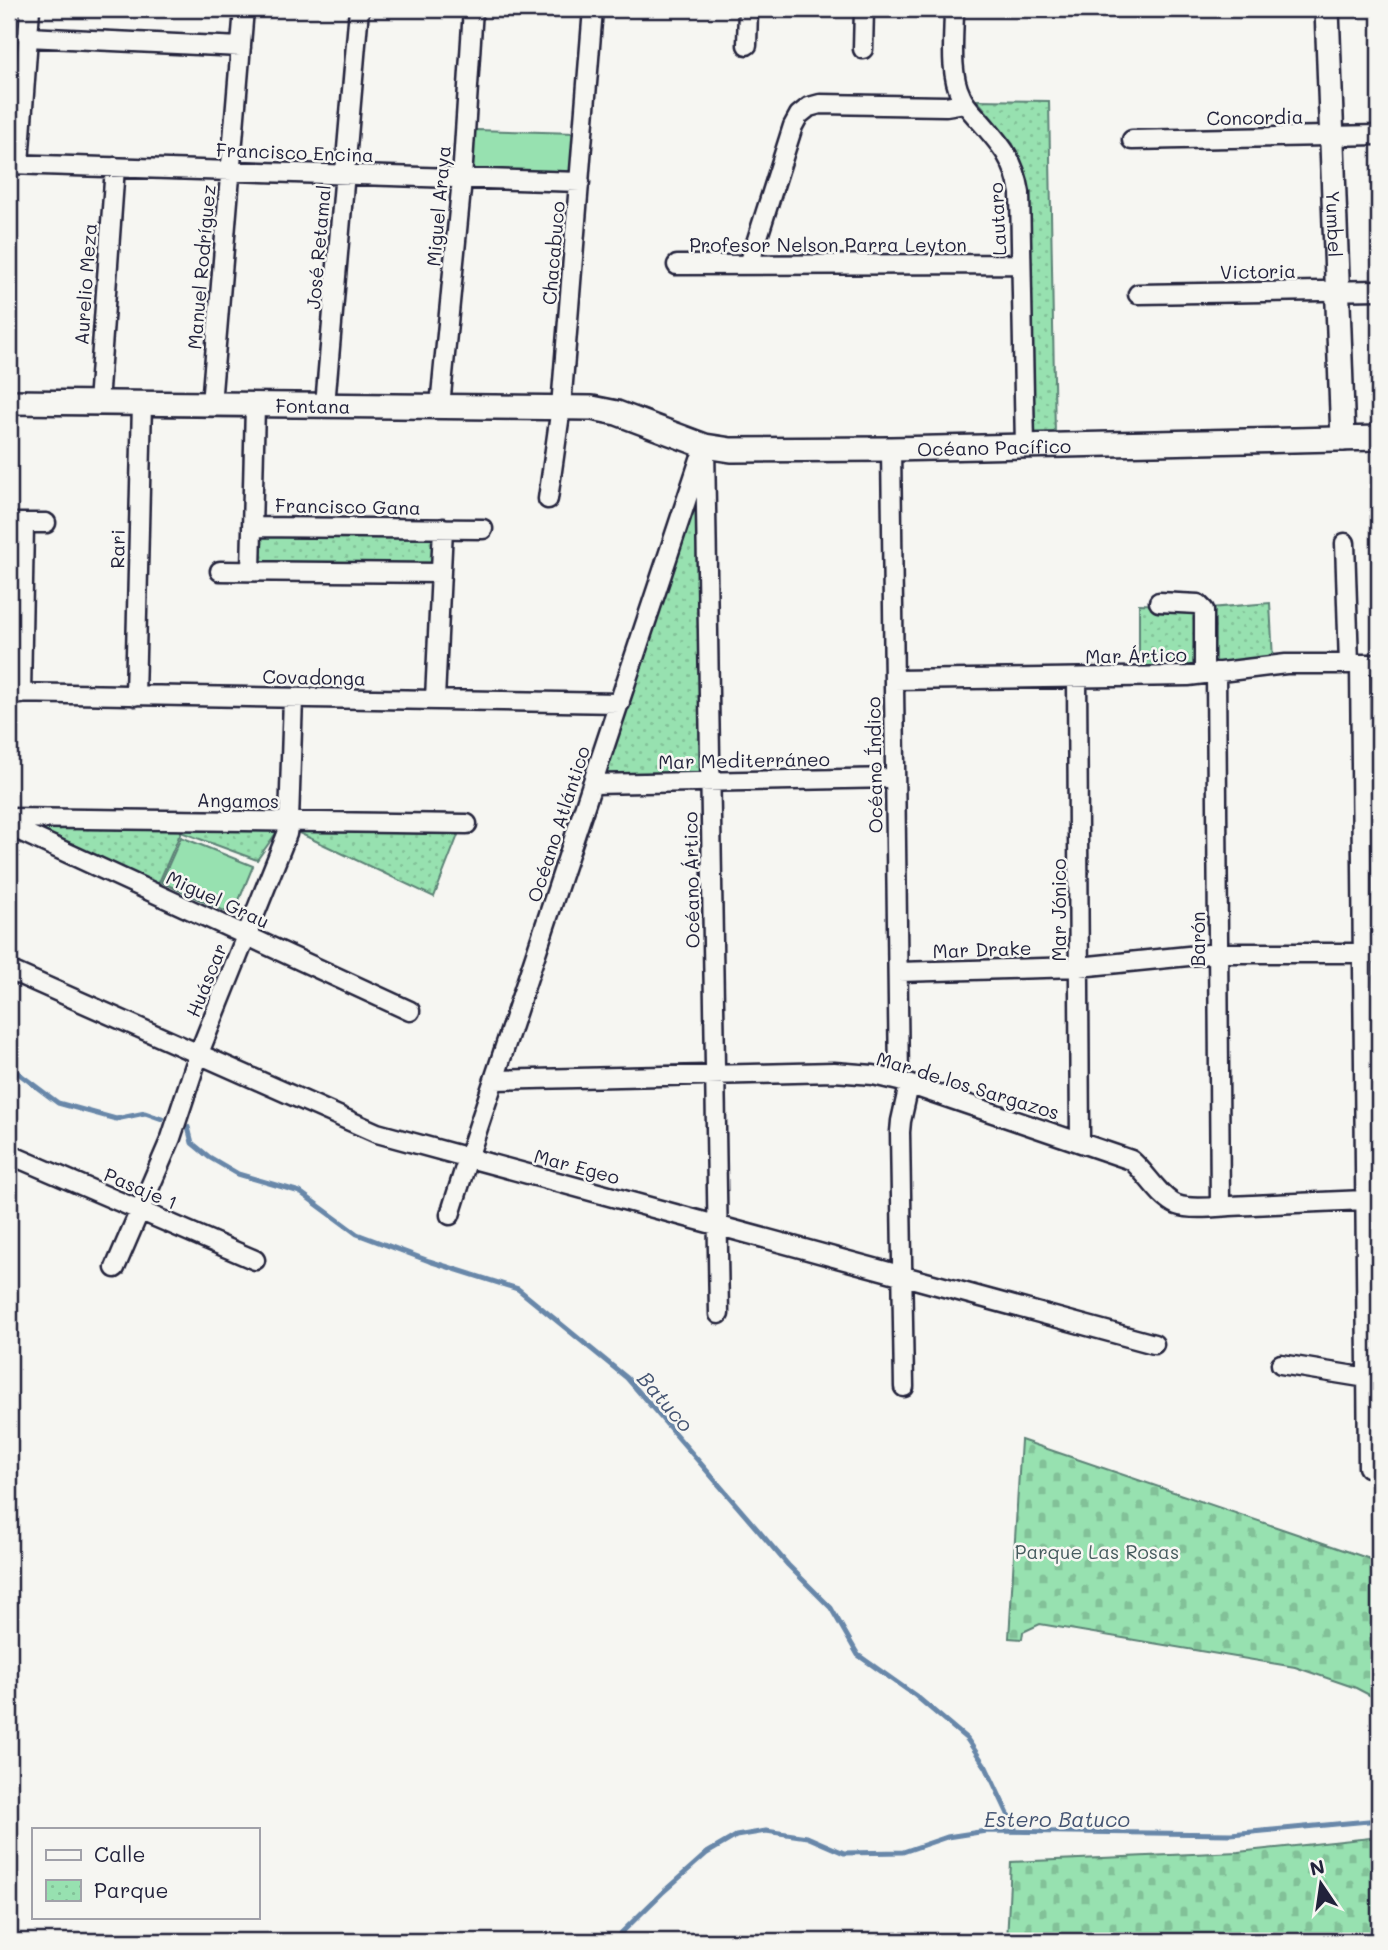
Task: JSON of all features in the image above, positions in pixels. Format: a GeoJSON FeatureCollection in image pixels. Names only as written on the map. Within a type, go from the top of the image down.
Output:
{"type":"FeatureCollection","features":[{"type":"Feature","properties":{"kind":"street"},"geometry":{"type":"LineString","coordinates":[[14,164],[30,9]]}},
{"type":"Feature","properties":{"kind":"street","name":"Manuel Rodríguez"},"geometry":{"type":"LineString","coordinates":[[211,404],[244,9]]}},
{"type":"Feature","properties":{"kind":"street","name":"José Retamal"},"geometry":{"type":"LineString","coordinates":[[325,405],[359,9]]}},
{"type":"Feature","properties":{"kind":"street","name":"Miguel Araya"},"geometry":{"type":"LineString","coordinates":[[440,406],[462,178],[473,9]]}},
{"type":"Feature","properties":{"kind":"street","name":"Chacabuco"},"geometry":{"type":"LineString","coordinates":[[548,499],[561,407],[593,9]]}},
{"type":"Feature","properties":{"kind":"street"},"geometry":{"type":"LineString","coordinates":[[747,45],[748,9]]}},
{"type":"Feature","properties":{"kind":"street"},"geometry":{"type":"LineString","coordinates":[[863,49],[864,9]]}},
{"type":"Feature","properties":{"kind":"street","name":"Lautaro"},"geometry":{"type":"LineString","coordinates":[[954,9],[955,79],[959,94],[1005,150],[1018,177],[1025,446]]}},
{"type":"Feature","properties":{"kind":"street","name":"Yumbel"},"geometry":{"type":"LineString","coordinates":[[1327,9],[1343,439]]}},
{"type":"Feature","properties":{"kind":"street"},"geometry":{"type":"LineString","coordinates":[[27,37],[241,47]]}},
{"type":"Feature","properties":{"kind":"street"},"geometry":{"type":"LineString","coordinates":[[749,265],[799,114],[809,107],[831,103],[946,106],[964,103]]}},
{"type":"Feature","properties":{"kind":"street","name":"Concordia"},"geometry":{"type":"LineString","coordinates":[[1132,140],[1379,135]]}},
{"type":"Feature","properties":{"kind":"street","name":"Francisco Encina"},"geometry":{"type":"LineString","coordinates":[[14,164],[580,182]]}},
{"type":"Feature","properties":{"kind":"street","name":"Aurelio Meza"},"geometry":{"type":"LineString","coordinates":[[98,403],[115,167]]}},
{"type":"Feature","properties":{"kind":"street","name":"Profesor Nelson Parra Leyton"},"geometry":{"type":"LineString","coordinates":[[677,265],[1021,264]]}},
{"type":"Feature","properties":{"kind":"street","name":"Victoria"},"geometry":{"type":"LineString","coordinates":[[1138,294],[1379,290]]}},
{"type":"Feature","properties":{"kind":"street","name":"Fontana"},"geometry":{"type":"LineString","coordinates":[[9,402],[561,407],[617,412]]}},
{"type":"Feature","properties":{"kind":"street","name":"Rari"},"geometry":{"type":"LineString","coordinates":[[135,696],[142,404]]}},
{"type":"Feature","properties":{"kind":"street","name":"Francisco Gana"},"geometry":{"type":"LineString","coordinates":[[251,571],[255,405]]}},
{"type":"Feature","properties":{"kind":"street","name":"Océano Pacífico"},"geometry":{"type":"LineString","coordinates":[[617,412],[705,446],[746,451],[1379,438]]}},
{"type":"Feature","properties":{"kind":"street","name":"Océano Atlántico"},"geometry":{"type":"LineString","coordinates":[[450,1216],[705,446]]}},
{"type":"Feature","properties":{"kind":"street","name":"Océano Ártico"},"geometry":{"type":"LineString","coordinates":[[705,446],[719,1314]]}},
{"type":"Feature","properties":{"kind":"street","name":"Océano Índico"},"geometry":{"type":"LineString","coordinates":[[891,449],[898,972],[904,1083],[901,1121],[904,1387]]}},
{"type":"Feature","properties":{"kind":"street"},"geometry":{"type":"LineString","coordinates":[[15,694],[16,524],[46,523]]}},
{"type":"Feature","properties":{"kind":"street","name":"Francisco Gana"},"geometry":{"type":"LineString","coordinates":[[252,527],[483,529]]}},
{"type":"Feature","properties":{"kind":"street","name":"Francisco Gana"},"geometry":{"type":"LineString","coordinates":[[435,699],[443,528]]}},
{"type":"Feature","properties":{"kind":"street"},"geometry":{"type":"LineString","coordinates":[[1345,543],[1354,664],[1370,812],[1372,1088],[1365,1200],[1373,1285],[1367,1378],[1373,1414],[1368,1467]]}},
{"type":"Feature","properties":{"kind":"street"},"geometry":{"type":"LineString","coordinates":[[220,571],[441,573]]}},
{"type":"Feature","properties":{"kind":"street","name":"Barón"},"geometry":{"type":"LineString","coordinates":[[1159,602],[1198,604],[1204,610],[1210,673],[1218,953],[1220,1206]]}},
{"type":"Feature","properties":{"kind":"street","name":"Mar Ártico"},"geometry":{"type":"LineString","coordinates":[[894,680],[1188,676],[1293,664],[1379,664]]}},
{"type":"Feature","properties":{"kind":"street","name":"Mar Jónico"},"geometry":{"type":"LineString","coordinates":[[1077,678],[1080,1142]]}},
{"type":"Feature","properties":{"kind":"street","name":"Covadonga"},"geometry":{"type":"LineString","coordinates":[[15,694],[620,703]]}},
{"type":"Feature","properties":{"kind":"street","name":"Huáscar"},"geometry":{"type":"LineString","coordinates":[[115,1268],[171,1138],[198,1054],[287,834],[293,698]]}},
{"type":"Feature","properties":{"kind":"street","name":"Mar Mediterráneo"},"geometry":{"type":"LineString","coordinates":[[593,784],[895,778]]}},
{"type":"Feature","properties":{"kind":"street","name":"Angamos"},"geometry":{"type":"LineString","coordinates":[[9,818],[467,824]]}},
{"type":"Feature","properties":{"kind":"street","name":"Miguel Grau"},"geometry":{"type":"LineString","coordinates":[[9,826],[410,1011]]}},
{"type":"Feature","properties":{"kind":"street","name":"Mar Drake"},"geometry":{"type":"LineString","coordinates":[[898,972],[1079,967],[1218,953],[1371,953]]}},
{"type":"Feature","properties":{"kind":"street","name":"Mar Egeo"},"geometry":{"type":"LineString","coordinates":[[9,970],[377,1133],[1154,1344]]}},
{"type":"Feature","properties":{"kind":"street","name":"Mar de los Sargazos"},"geometry":{"type":"LineString","coordinates":[[494,1080],[834,1072],[873,1075],[904,1083],[1131,1160],[1177,1205],[1186,1207],[1365,1200]]}},
{"type":"Feature","properties":{"kind":"street","name":"Pasaje 1"},"geometry":{"type":"LineString","coordinates":[[11,1155],[256,1260]]}},
{"type":"Feature","properties":{"kind":"street"},"geometry":{"type":"LineString","coordinates":[[1282,1364],[1367,1378]]}},
{"type":"Feature","properties":{"kind":"green space"},"geometry":{"type":"Polygon","coordinates":[[[977,100],[1049,101],[1055,435],[1033,435],[1025,178],[1013,144],[977,100]]]}},
{"type":"Feature","properties":{"kind":"green space"},"geometry":{"type":"Polygon","coordinates":[[[475,130],[575,133],[572,175],[470,170],[475,130]]]}},
{"type":"Feature","properties":{"kind":"green space"},"geometry":{"type":"Polygon","coordinates":[[[700,473],[705,777],[603,776],[700,473]]]}},
{"type":"Feature","properties":{"kind":"green space"},"geometry":{"type":"Polygon","coordinates":[[[257,533],[436,534],[433,567],[256,564],[257,533]]]}},
{"type":"Feature","properties":{"kind":"green space"},"geometry":{"type":"Polygon","coordinates":[[[1270,603],[1273,660],[1209,668],[1210,608],[1270,603]]]}},
{"type":"Feature","properties":{"kind":"green space"},"geometry":{"type":"Polygon","coordinates":[[[1139,604],[1194,606],[1199,612],[1199,667],[1139,669],[1139,604]]]}},
{"type":"Feature","properties":{"kind":"green space"},"geometry":{"type":"Polygon","coordinates":[[[12,822],[281,826],[257,860],[181,832],[157,887],[12,822]]]}},
{"type":"Feature","properties":{"kind":"green space"},"geometry":{"type":"Polygon","coordinates":[[[460,830],[434,897],[297,832],[460,830]]]}},
{"type":"Feature","properties":{"kind":"green space"},"geometry":{"type":"Polygon","coordinates":[[[181,837],[253,866],[233,915],[161,882],[181,837]]]}},
{"type":"Feature","properties":{"kind":"green space","name":"Parque Las Rosas"},"geometry":{"type":"Polygon","coordinates":[[[1021,1440],[1379,1562],[1379,1700],[1356,1688],[1295,1667],[1040,1624],[1023,1632],[1022,1639],[1009,1638],[1021,1440]]]}},
{"type":"Feature","properties":{"kind":"green space"},"geometry":{"type":"Polygon","coordinates":[[[1379,1837],[1379,1941],[1007,1941],[1011,1862],[1238,1852],[1379,1837]]]}},
{"type":"Feature","properties":{"kind":"waterway","name":"Batuco"},"geometry":{"type":"LineString","coordinates":[[9,1069],[58,1103],[116,1119],[145,1113],[162,1119]]}},
{"type":"Feature","properties":{"kind":"waterway","name":"Batuco"},"geometry":{"type":"LineString","coordinates":[[188,1127],[192,1143],[209,1157],[238,1174],[300,1192],[357,1234],[429,1261],[518,1289],[627,1378],[788,1565],[831,1608],[858,1655],[916,1696],[967,1739],[986,1767],[1016,1831]]}},
{"type":"Feature","properties":{"kind":"waterway","name":"Estero Batuco"},"geometry":{"type":"LineString","coordinates":[[613,1941],[707,1853],[736,1836],[766,1831],[807,1837],[844,1853],[903,1852],[947,1837],[986,1831],[1231,1834],[1379,1820]]}}]}
